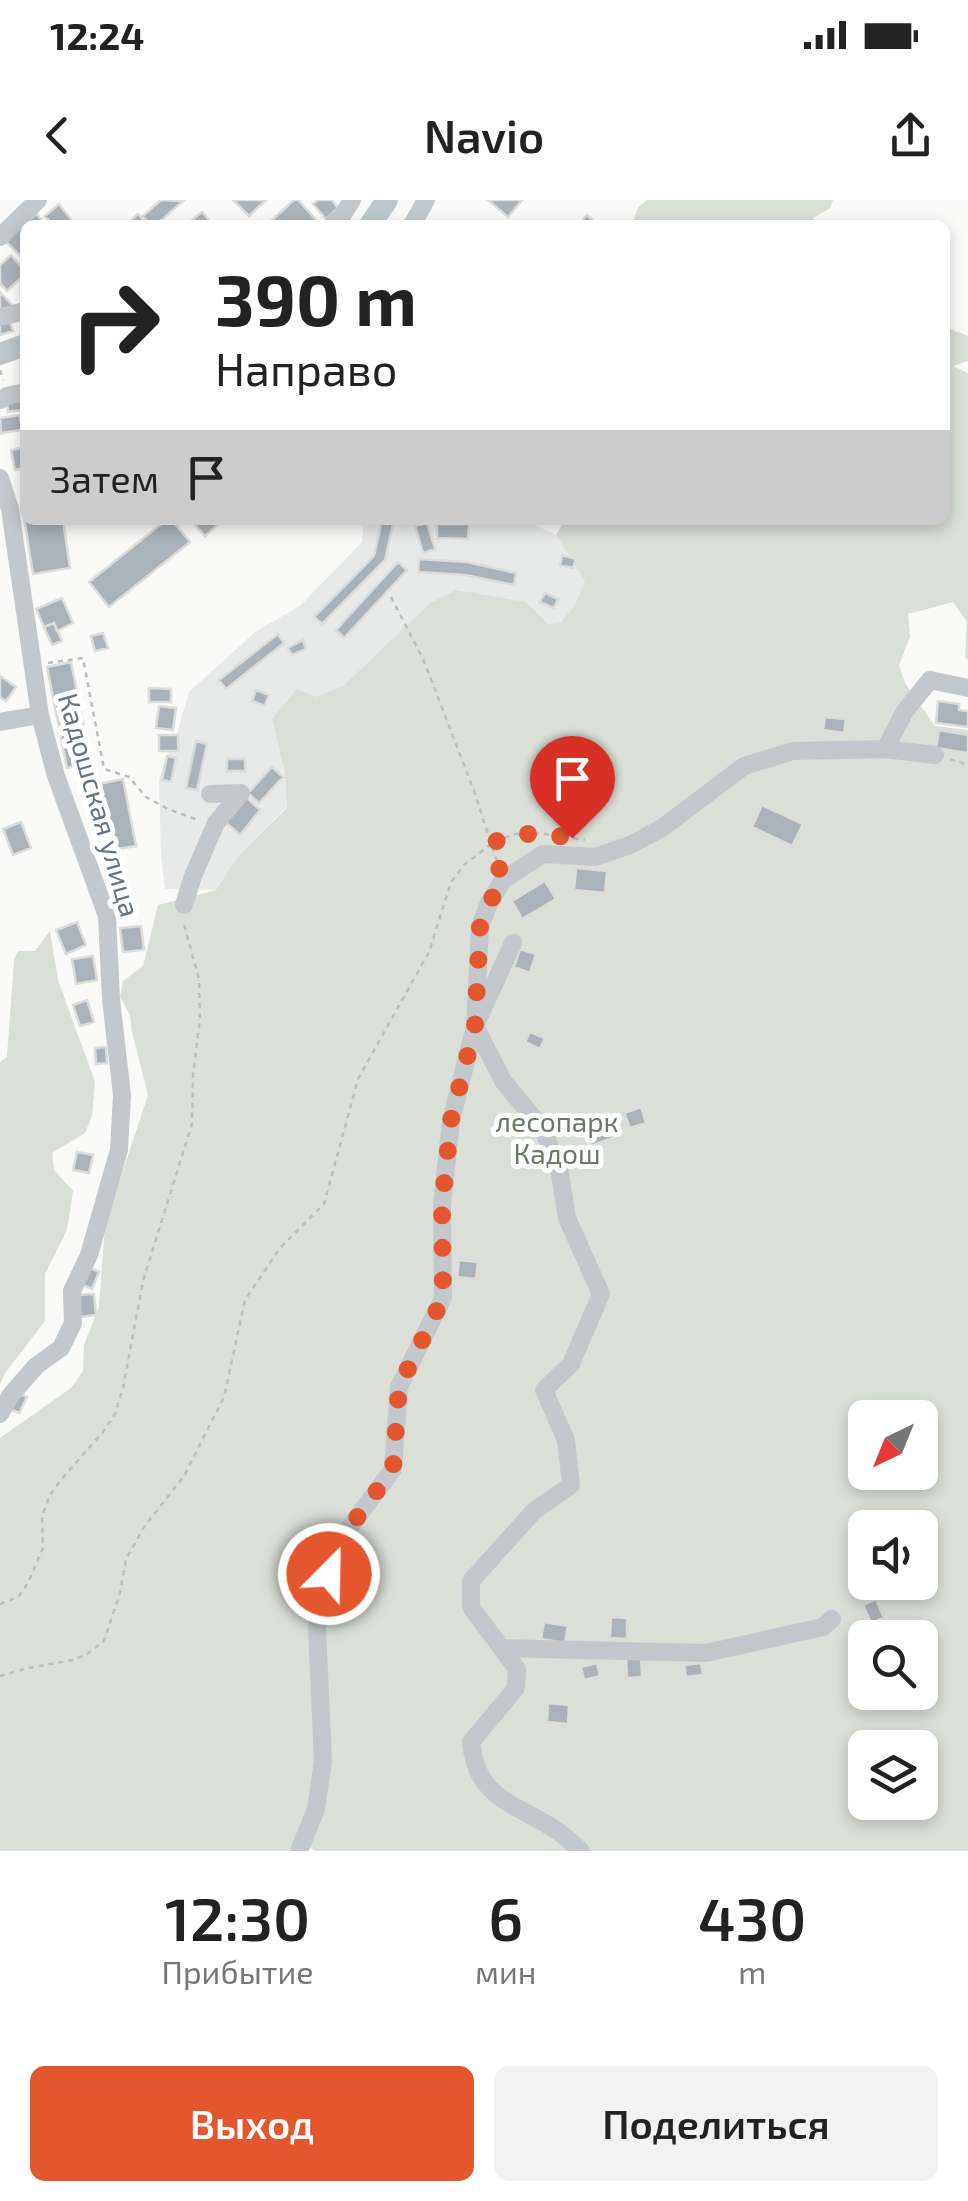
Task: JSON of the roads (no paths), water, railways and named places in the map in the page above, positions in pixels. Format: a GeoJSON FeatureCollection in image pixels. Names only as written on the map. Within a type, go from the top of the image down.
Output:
{"type":"FeatureCollection","features":[{"type":"Feature","properties":{"kind":"street"},"geometry":{"type":"LineString","coordinates":[[0,238],[38,200]]}},
{"type":"Feature","properties":{"kind":"street","name":"Кадошская улица"},"geometry":{"type":"LineString","coordinates":[[0,478],[10,509],[40,714],[56,776],[107,916],[122,1095],[119,1150],[89,1255],[72,1292],[73,1322],[61,1348],[36,1366],[0,1414]]}},
{"type":"Feature","properties":{"kind":"street"},"geometry":{"type":"LineString","coordinates":[[884,749],[905,710],[930,680],[968,688]]}},
{"type":"Feature","properties":{"kind":"street"},"geometry":{"type":"LineString","coordinates":[[0,722],[40,714]]}},
{"type":"Feature","properties":{"kind":"street"},"geometry":{"type":"LineString","coordinates":[[581,1851],[558,1831],[506,1802],[484,1782],[473,1764],[471,1742],[516,1688],[516,1668],[470,1607],[471,1581],[534,1511],[570,1485],[566,1440],[544,1390],[572,1364],[602,1294],[567,1218],[559,1168],[542,1128],[503,1081],[475,1026],[480,927],[503,880],[543,854],[595,856],[630,845],[662,828],[744,766],[793,751],[884,749],[935,754]]}},
{"type":"Feature","properties":{"kind":"street"},"geometry":{"type":"LineString","coordinates":[[184,906],[216,824],[241,794],[210,794]]}},
{"type":"Feature","properties":{"kind":"street"},"geometry":{"type":"LineString","coordinates":[[299,1851],[316,1809],[324,1762],[317,1628],[336,1546],[393,1469],[399,1387],[443,1298],[442,1205],[451,1120],[475,1026],[513,943]]}},
{"type":"Feature","properties":{"kind":"street"},"geometry":{"type":"LineString","coordinates":[[502,1648],[706,1653],[823,1627],[832,1619]]}},
{"type":"Feature","properties":{"kind":"waterway"},"geometry":{"type":"LineString","coordinates":[[373,220],[387,200]]}},
{"type":"Feature","properties":{"kind":"waterway"},"geometry":{"type":"LineString","coordinates":[[0,354],[20,347]]}},
{"type":"Feature","properties":{"kind":"park label","name":"лесопарк Кадош"},"geometry":{"type":"Point","coordinates":[557,1138]}}]}
